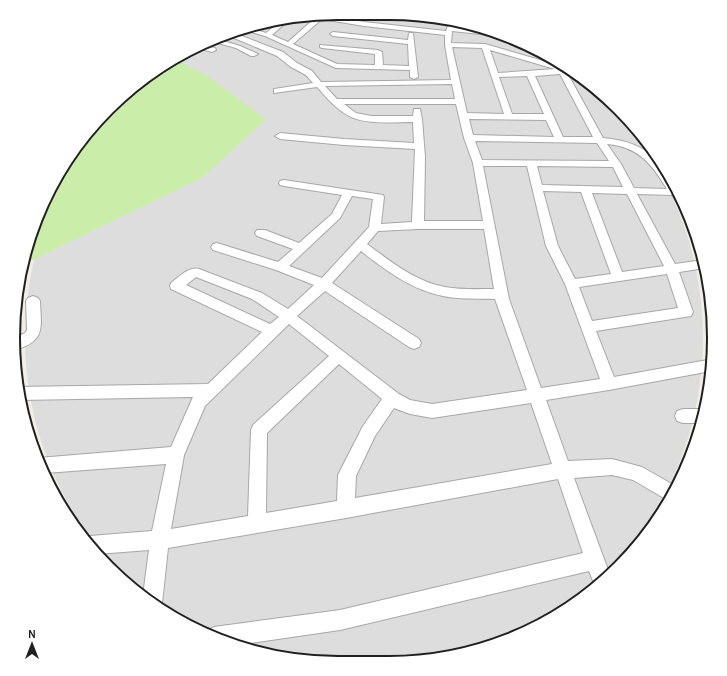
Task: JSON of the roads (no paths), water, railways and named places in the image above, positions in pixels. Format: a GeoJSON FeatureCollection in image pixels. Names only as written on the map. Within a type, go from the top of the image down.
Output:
{"type":"FeatureCollection","features":[{"type":"Feature","properties":{"kind":"street"},"geometry":{"type":"LineString","coordinates":[[337,20],[411,30],[449,32],[470,31]]}},
{"type":"Feature","properties":{"kind":"street"},"geometry":{"type":"LineString","coordinates":[[364,24],[368,20]]}},
{"type":"Feature","properties":{"kind":"street"},"geometry":{"type":"LineString","coordinates":[[289,44],[315,21]]}},
{"type":"Feature","properties":{"kind":"street"},"geometry":{"type":"LineString","coordinates":[[313,55],[345,22]]}},
{"type":"Feature","properties":{"kind":"street"},"geometry":{"type":"LineString","coordinates":[[267,35],[278,26]]}},
{"type":"Feature","properties":{"kind":"street"},"geometry":{"type":"LineString","coordinates":[[411,30],[415,82]]}},
{"type":"Feature","properties":{"kind":"street"},"geometry":{"type":"LineString","coordinates":[[255,31],[267,35],[340,66],[413,68]]}},
{"type":"Feature","properties":{"kind":"street"},"geometry":{"type":"LineString","coordinates":[[449,32],[485,46],[553,66]]}},
{"type":"Feature","properties":{"kind":"street"},"geometry":{"type":"LineString","coordinates":[[449,32],[455,82],[461,101],[469,138],[478,162],[501,294],[601,575]]}},
{"type":"Feature","properties":{"kind":"street"},"geometry":{"type":"LineString","coordinates":[[333,34],[411,42]]}},
{"type":"Feature","properties":{"kind":"street"},"geometry":{"type":"LineString","coordinates":[[238,37],[280,54],[294,66],[309,72],[335,102],[346,111],[362,117],[382,119],[418,119]]}},
{"type":"Feature","properties":{"kind":"street"},"geometry":{"type":"LineString","coordinates":[[379,67],[378,52],[380,39]]}},
{"type":"Feature","properties":{"kind":"street"},"geometry":{"type":"LineString","coordinates":[[221,42],[238,47],[254,54]]}},
{"type":"Feature","properties":{"kind":"street"},"geometry":{"type":"LineString","coordinates":[[322,46],[378,52]]}},
{"type":"Feature","properties":{"kind":"street"},"geometry":{"type":"LineString","coordinates":[[485,46],[509,117]]}},
{"type":"Feature","properties":{"kind":"street"},"geometry":{"type":"LineString","coordinates":[[206,49],[212,50]]}},
{"type":"Feature","properties":{"kind":"street"},"geometry":{"type":"LineString","coordinates":[[496,75],[530,74],[560,71]]}},
{"type":"Feature","properties":{"kind":"street"},"geometry":{"type":"LineString","coordinates":[[530,74],[560,140]]}},
{"type":"Feature","properties":{"kind":"street"},"geometry":{"type":"LineString","coordinates":[[569,76],[600,141],[616,164],[672,269],[686,312],[587,327]]}},
{"type":"Feature","properties":{"kind":"street"},"geometry":{"type":"LineString","coordinates":[[277,90],[319,84],[455,82]]}},
{"type":"Feature","properties":{"kind":"street"},"geometry":{"type":"LineString","coordinates":[[416,101],[419,146],[418,225]]}},
{"type":"Feature","properties":{"kind":"street"},"geometry":{"type":"LineString","coordinates":[[335,102],[461,101]]}},
{"type":"Feature","properties":{"kind":"street"},"geometry":{"type":"LineString","coordinates":[[464,116],[550,117]]}},
{"type":"Feature","properties":{"kind":"street"},"geometry":{"type":"LineString","coordinates":[[280,136],[419,146]]}},
{"type":"Feature","properties":{"kind":"street"},"geometry":{"type":"LineString","coordinates":[[469,138],[600,141],[619,143],[639,150],[657,167]]}},
{"type":"Feature","properties":{"kind":"street"},"geometry":{"type":"LineString","coordinates":[[639,150],[643,146]]}},
{"type":"Feature","properties":{"kind":"street"},"geometry":{"type":"LineString","coordinates":[[478,162],[616,164]]}},
{"type":"Feature","properties":{"kind":"street"},"geometry":{"type":"LineString","coordinates":[[531,163],[552,246],[571,284],[609,384]]}},
{"type":"Feature","properties":{"kind":"street"},"geometry":{"type":"LineString","coordinates":[[153,596],[160,540],[176,455],[199,402],[272,331],[324,284],[375,228],[379,197],[284,184]]}},
{"type":"Feature","properties":{"kind":"street"},"geometry":{"type":"LineString","coordinates":[[537,188],[671,192]]}},
{"type":"Feature","properties":{"kind":"street"},"geometry":{"type":"LineString","coordinates":[[585,189],[618,277]]}},
{"type":"Feature","properties":{"kind":"street"},"geometry":{"type":"LineString","coordinates":[[280,267],[336,216],[349,192]]}},
{"type":"Feature","properties":{"kind":"street"},"geometry":{"type":"LineString","coordinates":[[375,228],[418,225],[489,225]]}},
{"type":"Feature","properties":{"kind":"street"},"geometry":{"type":"LineString","coordinates":[[261,232],[302,248]]}},
{"type":"Feature","properties":{"kind":"street"},"geometry":{"type":"LineString","coordinates":[[360,244],[379,259],[437,291],[501,294]]}},
{"type":"Feature","properties":{"kind":"street"},"geometry":{"type":"LineString","coordinates":[[217,247],[280,267],[324,284],[414,343]]}},
{"type":"Feature","properties":{"kind":"street"},"geometry":{"type":"LineString","coordinates":[[571,284],[698,265]]}},
{"type":"Feature","properties":{"kind":"street"},"geometry":{"type":"LineString","coordinates":[[272,331],[176,286],[195,272],[257,296],[288,316],[382,388],[392,399],[411,408],[432,411],[537,396],[705,366]]}},
{"type":"Feature","properties":{"kind":"street"},"geometry":{"type":"LineString","coordinates":[[20,342],[30,337],[34,330],[33,301]]}},
{"type":"Feature","properties":{"kind":"street"},"geometry":{"type":"LineString","coordinates":[[257,524],[260,430],[339,356]]}},
{"type":"Feature","properties":{"kind":"street"},"geometry":{"type":"LineString","coordinates":[[25,393],[212,390]]}},
{"type":"Feature","properties":{"kind":"street"},"geometry":{"type":"LineString","coordinates":[[346,509],[347,475],[369,431],[392,399]]}},
{"type":"Feature","properties":{"kind":"street"},"geometry":{"type":"LineString","coordinates":[[683,416],[697,416]]}},
{"type":"Feature","properties":{"kind":"street"},"geometry":{"type":"LineString","coordinates":[[46,465],[176,455]]}},
{"type":"Feature","properties":{"kind":"street"},"geometry":{"type":"LineString","coordinates":[[96,545],[160,540],[346,509],[563,470],[612,466],[636,473],[667,491]]}},
{"type":"Feature","properties":{"kind":"street"},"geometry":{"type":"LineString","coordinates":[[228,636],[340,620],[595,560]]}}]}
